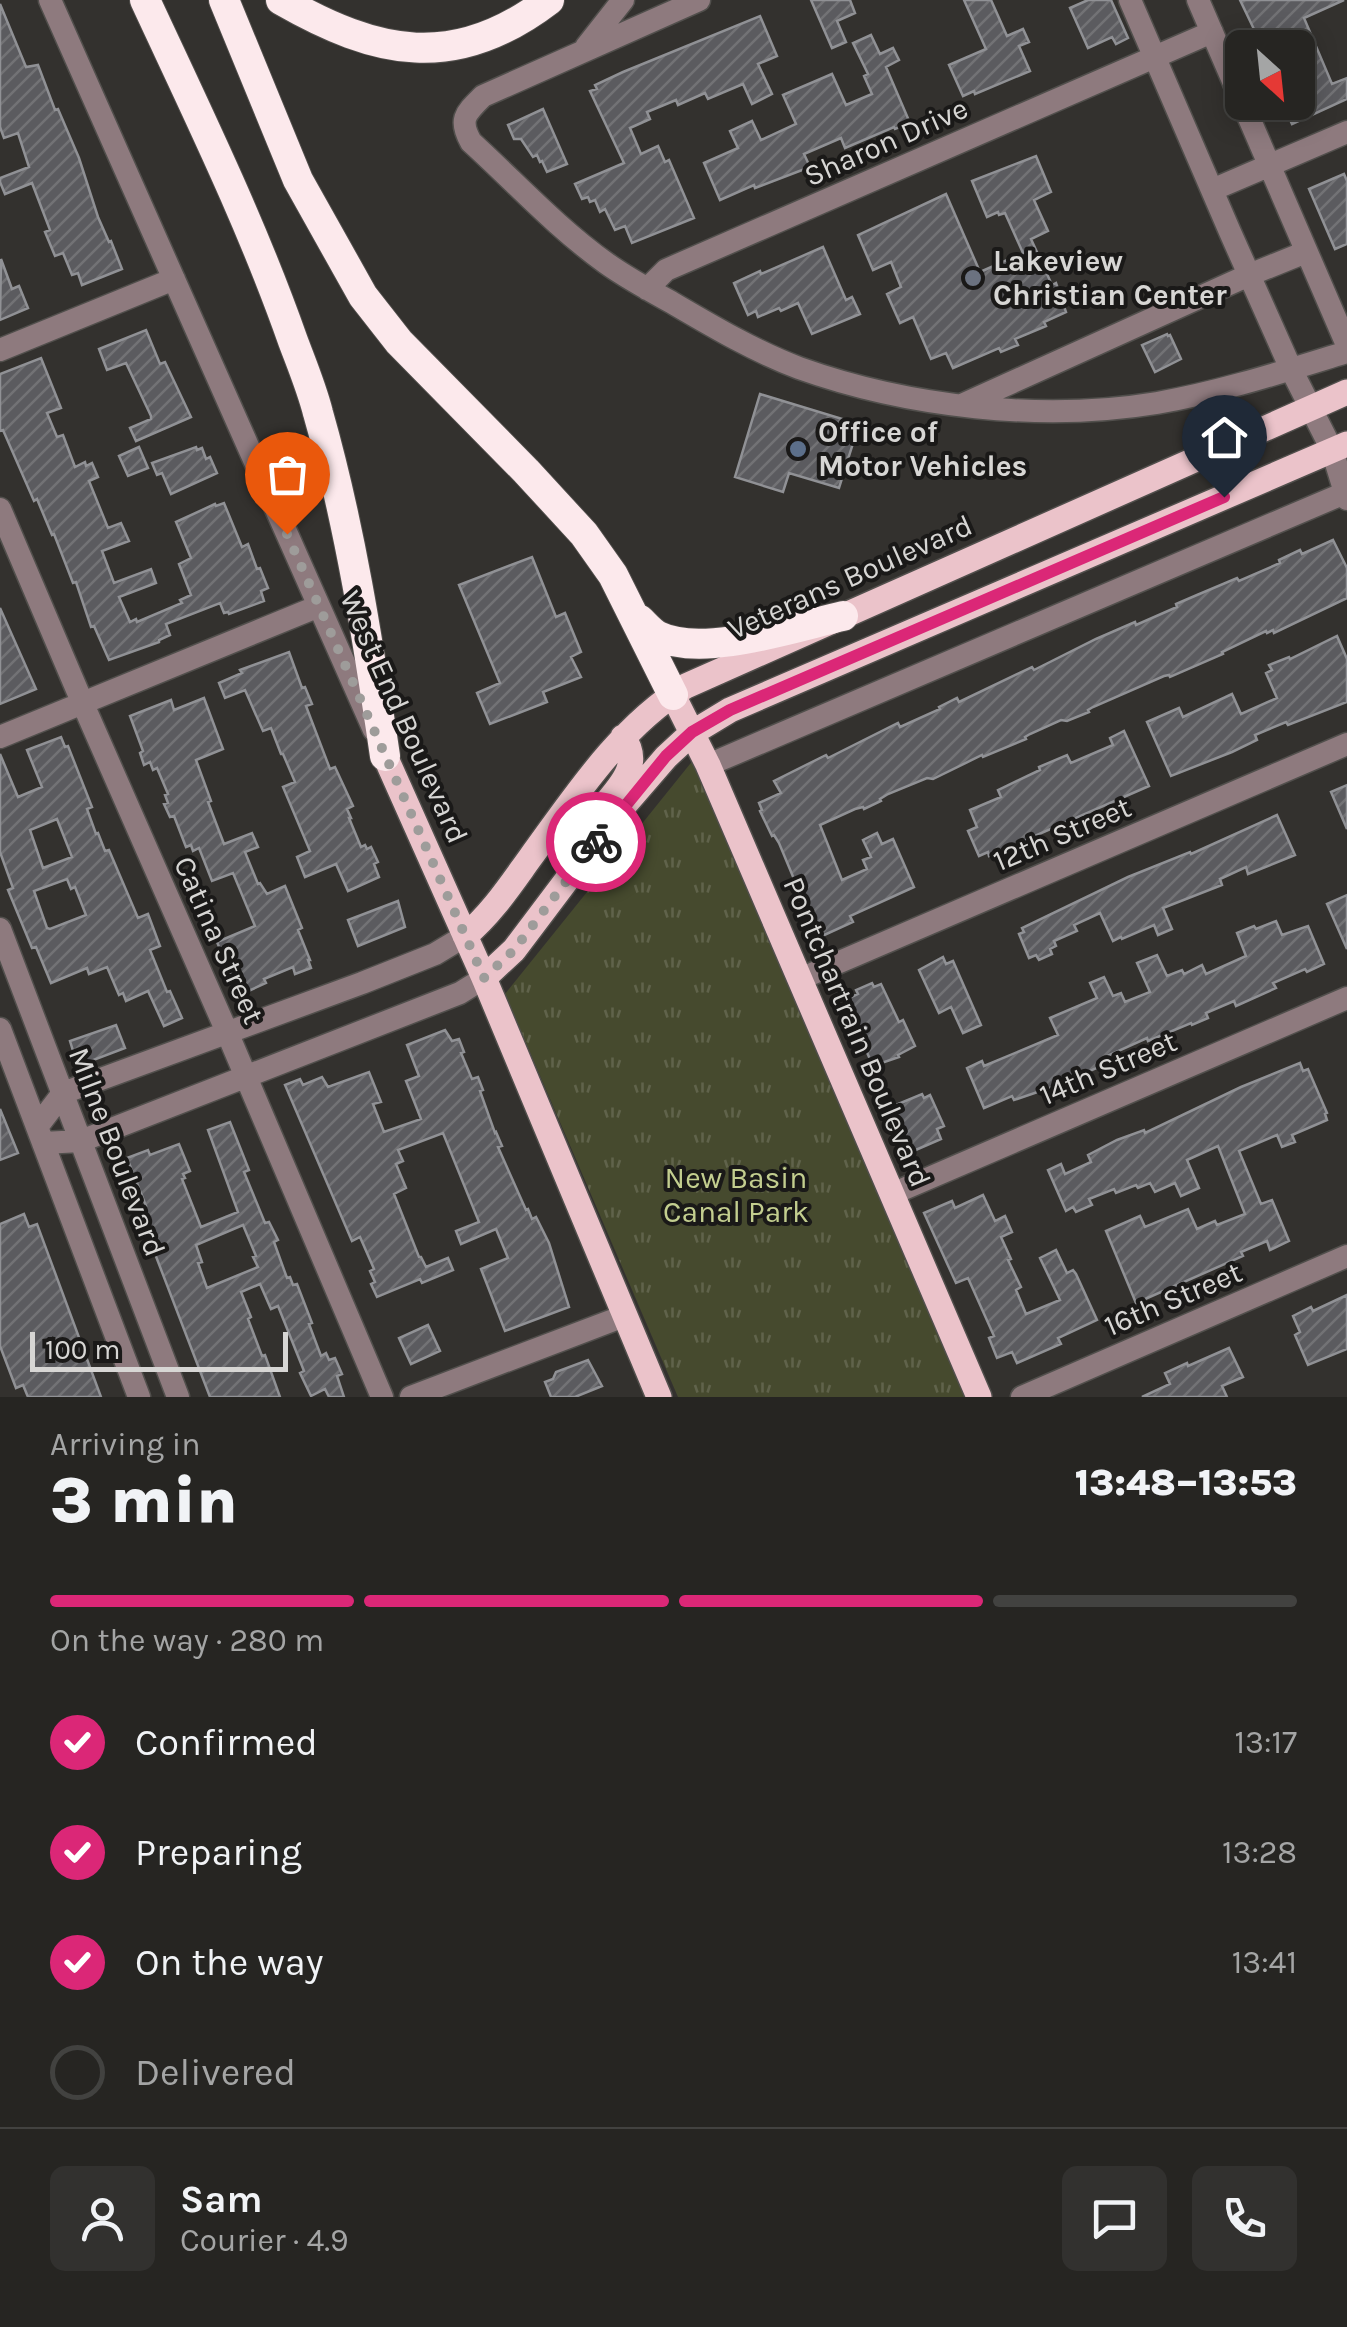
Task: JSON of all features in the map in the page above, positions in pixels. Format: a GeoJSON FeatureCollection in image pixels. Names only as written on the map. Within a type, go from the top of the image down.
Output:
{"type":"FeatureCollection","features":[{"type":"Feature","properties":{"kind":"highway"},"geometry":{"type":"LineString","coordinates":[[145,0],[272,283],[318,410],[366,627],[385,756]]}},
{"type":"Feature","properties":{"kind":"highway"},"geometry":{"type":"LineString","coordinates":[[224,0],[298,180],[363,296],[399,342],[584,534],[635,614],[673,694]]}},
{"type":"Feature","properties":{"kind":"highway"},"geometry":{"type":"LineString","coordinates":[[280,0],[348,34],[418,49],[448,48],[474,41],[511,26],[549,0]]}},
{"type":"Feature","properties":{"kind":"highway"},"geometry":{"type":"LineString","coordinates":[[635,614],[654,634],[670,641],[694,643],[720,643],[842,616]]}},
{"type":"Feature","properties":{"kind":"main road","name":"Veterans Boulevard"},"geometry":{"type":"LineString","coordinates":[[466,936],[488,916],[623,737],[673,694],[1347,392]]}},
{"type":"Feature","properties":{"kind":"main road"},"geometry":{"type":"LineString","coordinates":[[484,978],[514,950],[628,802],[692,732],[730,710],[1339,447]]}},
{"type":"Feature","properties":{"kind":"main road"},"geometry":{"type":"LineString","coordinates":[[970,558],[988,599]]}},
{"type":"Feature","properties":{"kind":"main road","name":"Pontchartrain Boulevard"},"geometry":{"type":"LineString","coordinates":[[673,694],[708,765],[979,1397]]}},
{"type":"Feature","properties":{"kind":"main road"},"geometry":{"type":"LineString","coordinates":[[573,872],[584,829],[621,786],[630,768],[632,754],[623,737]]}},
{"type":"Feature","properties":{"kind":"main road","name":"West End Boulevard"},"geometry":{"type":"LineString","coordinates":[[385,756],[484,978],[659,1397]]}},
{"type":"Feature","properties":{"kind":"street"},"geometry":{"type":"LineString","coordinates":[[584,50],[624,0]]}},
{"type":"Feature","properties":{"kind":"street"},"geometry":{"type":"LineString","coordinates":[[699,0],[483,96],[464,120],[464,130],[471,142],[606,263],[721,332],[795,366],[851,384],[960,406],[1075,412],[1156,403],[1208,392],[1291,369],[1347,348],[1198,0]]}},
{"type":"Feature","properties":{"kind":"street"},"geometry":{"type":"LineString","coordinates":[[708,765],[1346,495],[1339,447],[1310,408],[1291,369],[1130,0]]}},
{"type":"Feature","properties":{"kind":"street","name":"West End Boulevard"},"geometry":{"type":"LineString","coordinates":[[53,6],[385,756]]}},
{"type":"Feature","properties":{"kind":"street","name":"Sharon Drive"},"geometry":{"type":"LineString","coordinates":[[647,288],[666,270],[1212,32]]}},
{"type":"Feature","properties":{"kind":"street"},"geometry":{"type":"LineString","coordinates":[[1212,190],[1347,132]]}},
{"type":"Feature","properties":{"kind":"street"},"geometry":{"type":"LineString","coordinates":[[960,406],[1306,252]]}},
{"type":"Feature","properties":{"kind":"street"},"geometry":{"type":"LineString","coordinates":[[0,350],[174,279]]}},
{"type":"Feature","properties":{"kind":"street","name":"Catina Street"},"geometry":{"type":"LineString","coordinates":[[0,509],[382,1397]]}},
{"type":"Feature","properties":{"kind":"street"},"geometry":{"type":"LineString","coordinates":[[0,736],[319,606]]}},
{"type":"Feature","properties":{"kind":"street","name":"12th Street"},"geometry":{"type":"LineString","coordinates":[[800,979],[1347,744]]}},
{"type":"Feature","properties":{"kind":"street","name":"Milne Boulevard"},"geometry":{"type":"LineString","coordinates":[[0,929],[178,1397]]}},
{"type":"Feature","properties":{"kind":"street"},"geometry":{"type":"LineString","coordinates":[[40,1135],[63,1093],[380,976],[435,954],[466,936]]}},
{"type":"Feature","properties":{"kind":"street"},"geometry":{"type":"LineString","coordinates":[[40,1135],[81,1142],[460,993],[484,978]]}},
{"type":"Feature","properties":{"kind":"street","name":"14th Street"},"geometry":{"type":"LineString","coordinates":[[892,1194],[1347,998]]}},
{"type":"Feature","properties":{"kind":"street"},"geometry":{"type":"LineString","coordinates":[[0,1028],[4,1054],[40,1135],[140,1397]]}},
{"type":"Feature","properties":{"kind":"street"},"geometry":{"type":"LineString","coordinates":[[4,1054],[42,1039]]}},
{"type":"Feature","properties":{"kind":"street","name":"16th Street"},"geometry":{"type":"LineString","coordinates":[[1022,1397],[1347,1256]]}},
{"type":"Feature","properties":{"kind":"street"},"geometry":{"type":"LineString","coordinates":[[411,1397],[624,1316]]}},
{"type":"Feature","properties":{"kind":"green space","name":"New Basin Canal Park"},"geometry":{"type":"Polygon","coordinates":[[[694,759],[967,1397],[678,1397],[505,994],[694,759]]]}},
{"type":"Feature","properties":{"kind":"building"},"geometry":{"type":"Polygon","coordinates":[[[811,0],[850,0],[855,13],[837,21],[846,42],[832,48],[811,0]]]}},
{"type":"Feature","properties":{"kind":"building"},"geometry":{"type":"Polygon","coordinates":[[[964,0],[991,0],[1007,36],[1023,29],[1029,42],[1019,46],[1030,71],[963,96],[949,65],[986,49],[964,0]]]}},
{"type":"Feature","properties":{"kind":"building"},"geometry":{"type":"Polygon","coordinates":[[[1088,0],[1111,0],[1128,38],[1116,44],[1112,37],[1088,48],[1070,8],[1088,0]]]}},
{"type":"Feature","properties":{"kind":"building"},"geometry":{"type":"Polygon","coordinates":[[[1240,0],[1344,0],[1304,18],[1309,30],[1254,30],[1240,0]]]}},
{"type":"Feature","properties":{"kind":"building"},"geometry":{"type":"Polygon","coordinates":[[[0,4],[26,67],[38,65],[122,269],[82,285],[78,273],[72,275],[63,253],[55,256],[45,232],[50,230],[32,183],[5,194],[0,182],[0,178],[29,167],[18,133],[4,138],[0,127],[0,4]]]}},
{"type":"Feature","properties":{"kind":"building"},"geometry":{"type":"Polygon","coordinates":[[[760,16],[777,56],[758,64],[772,94],[752,104],[743,84],[708,99],[705,93],[647,112],[650,119],[630,128],[641,154],[658,146],[665,162],[669,160],[694,218],[632,243],[625,226],[615,230],[605,209],[600,212],[595,200],[582,199],[575,184],[624,163],[590,91],[623,72],[760,16]]]}},
{"type":"Feature","properties":{"kind":"building"},"geometry":{"type":"Polygon","coordinates":[[[871,35],[880,54],[893,48],[899,60],[886,67],[910,123],[845,148],[841,138],[804,154],[810,167],[720,200],[704,163],[738,148],[730,131],[752,121],[761,140],[796,124],[783,95],[832,74],[846,105],[872,94],[864,76],[868,74],[853,43],[871,35]]]}},
{"type":"Feature","properties":{"kind":"building"},"geometry":{"type":"Polygon","coordinates":[[[1315,44],[1332,84],[1347,78],[1347,99],[1315,114],[1315,44]]]}},
{"type":"Feature","properties":{"kind":"building"},"geometry":{"type":"Polygon","coordinates":[[[543,109],[567,164],[547,172],[521,139],[514,139],[508,125],[543,109]]]}},
{"type":"Feature","properties":{"kind":"building","name":"Lakeview Christian Center"},"geometry":{"type":"Polygon","coordinates":[[[1036,156],[1051,192],[1034,200],[1048,231],[1031,239],[1052,285],[1056,283],[1066,312],[1044,322],[1046,326],[1015,339],[1018,345],[1001,352],[999,348],[953,368],[946,353],[931,359],[913,317],[900,323],[887,294],[901,287],[891,262],[873,270],[858,235],[946,194],[980,272],[1023,253],[1005,213],[987,217],[972,181],[1036,156]]]}},
{"type":"Feature","properties":{"kind":"building"},"geometry":{"type":"Polygon","coordinates":[[[1344,174],[1347,244],[1335,249],[1309,189],[1344,174]]]}},
{"type":"Feature","properties":{"kind":"building"},"geometry":{"type":"Polygon","coordinates":[[[823,247],[846,300],[852,297],[860,314],[812,334],[798,303],[758,317],[756,311],[748,315],[734,283],[823,247]]]}},
{"type":"Feature","properties":{"kind":"building"},"geometry":{"type":"Polygon","coordinates":[[[1,259],[12,289],[19,286],[28,308],[0,320],[1,259]]]}},
{"type":"Feature","properties":{"kind":"building"},"geometry":{"type":"Polygon","coordinates":[[[146,330],[160,364],[165,362],[191,417],[136,441],[130,428],[151,416],[126,363],[107,370],[99,349],[146,330]]]}},
{"type":"Feature","properties":{"kind":"building"},"geometry":{"type":"Polygon","coordinates":[[[1167,334],[1181,359],[1155,372],[1142,345],[1167,334]]]}},
{"type":"Feature","properties":{"kind":"building"},"geometry":{"type":"Polygon","coordinates":[[[41,358],[61,408],[47,413],[57,437],[63,435],[75,467],[92,463],[98,477],[89,481],[108,528],[121,523],[129,541],[102,551],[114,583],[151,569],[156,583],[119,597],[130,622],[182,603],[180,600],[191,595],[179,564],[191,558],[176,522],[215,504],[224,503],[242,547],[248,544],[268,588],[261,591],[264,601],[229,614],[224,613],[220,603],[166,624],[170,635],[159,642],[109,660],[94,626],[91,627],[54,534],[37,499],[34,501],[3,430],[0,431],[0,374],[41,358]]]}},
{"type":"Feature","properties":{"kind":"building","name":"Office of Motor Vehicles"},"geometry":{"type":"Polygon","coordinates":[[[760,394],[859,424],[839,488],[789,473],[783,492],[735,477],[760,394]]]}},
{"type":"Feature","properties":{"kind":"building"},"geometry":{"type":"Polygon","coordinates":[[[139,447],[148,468],[128,476],[119,456],[139,447]]]}},
{"type":"Feature","properties":{"kind":"building"},"geometry":{"type":"Polygon","coordinates":[[[202,448],[206,459],[210,457],[217,473],[171,494],[162,473],[157,475],[152,463],[202,448]]]}},
{"type":"Feature","properties":{"kind":"building"},"geometry":{"type":"Polygon","coordinates":[[[1333,540],[1347,568],[1347,598],[1274,633],[1266,631],[1223,654],[820,825],[842,880],[867,869],[863,860],[871,857],[863,840],[877,833],[882,844],[893,839],[914,887],[850,916],[853,922],[822,936],[819,930],[814,932],[796,878],[760,811],[759,803],[781,793],[774,781],[898,723],[900,727],[957,698],[959,702],[1135,622],[1136,625],[1177,607],[1176,604],[1280,563],[1279,560],[1300,550],[1302,554],[1333,540]]]}},
{"type":"Feature","properties":{"kind":"building"},"geometry":{"type":"Polygon","coordinates":[[[532,557],[556,617],[565,613],[581,652],[571,657],[581,677],[543,692],[547,702],[490,724],[477,693],[500,683],[459,585],[532,557]]]}},
{"type":"Feature","properties":{"kind":"building"},"geometry":{"type":"Polygon","coordinates":[[[0,608],[36,689],[0,704],[0,608]]]}},
{"type":"Feature","properties":{"kind":"building"},"geometry":{"type":"Polygon","coordinates":[[[1337,636],[1347,659],[1347,702],[1255,735],[1257,740],[1171,776],[1147,722],[1179,708],[1183,717],[1232,694],[1241,714],[1277,698],[1266,673],[1272,670],[1269,665],[1337,636]]]}},
{"type":"Feature","properties":{"kind":"building"},"geometry":{"type":"Polygon","coordinates":[[[289,652],[312,704],[306,706],[330,769],[335,767],[353,806],[347,809],[361,847],[371,847],[378,862],[374,864],[379,877],[348,891],[336,864],[305,877],[297,857],[310,851],[283,787],[295,782],[283,754],[271,728],[263,731],[245,690],[225,698],[219,683],[242,673],[240,670],[289,652]]]}},
{"type":"Feature","properties":{"kind":"building"},"geometry":{"type":"Polygon","coordinates":[[[204,698],[223,749],[196,760],[224,844],[252,833],[258,847],[245,852],[258,884],[267,894],[285,886],[310,960],[311,968],[295,974],[293,967],[244,993],[242,989],[237,991],[217,942],[255,926],[233,873],[212,881],[199,848],[193,851],[191,845],[186,847],[174,816],[170,817],[164,804],[168,803],[168,794],[157,768],[153,770],[150,762],[144,765],[130,716],[171,700],[174,710],[204,698]]]}},
{"type":"Feature","properties":{"kind":"building"},"geometry":{"type":"Polygon","coordinates":[[[1124,731],[1149,786],[989,856],[988,852],[979,856],[968,831],[977,827],[970,810],[1001,797],[998,790],[1040,770],[1039,767],[1067,755],[1071,763],[1113,745],[1110,738],[1124,731]]]}},
{"type":"Feature","properties":{"kind":"building"},"geometry":{"type":"Polygon","coordinates":[[[61,737],[68,746],[92,807],[87,809],[96,834],[105,851],[109,850],[138,918],[148,914],[160,946],[150,950],[182,1018],[164,1026],[148,991],[126,1001],[123,993],[119,995],[107,967],[89,974],[87,968],[51,983],[8,890],[13,888],[0,852],[0,754],[18,797],[42,787],[27,750],[61,737]],[[57,819],[30,830],[43,868],[72,857],[57,819]],[[67,879],[34,891],[47,928],[86,915],[75,887],[71,889],[67,879]]]}},
{"type":"Feature","properties":{"kind":"building"},"geometry":{"type":"Polygon","coordinates":[[[1347,785],[1347,829],[1331,792],[1347,785]]]}},
{"type":"Feature","properties":{"kind":"building"},"geometry":{"type":"Polygon","coordinates":[[[1277,815],[1295,855],[1248,874],[1246,867],[1220,879],[1222,885],[1163,908],[1172,929],[1158,935],[1154,925],[1113,941],[1100,913],[1074,925],[1077,931],[1054,941],[1052,954],[1039,960],[1036,955],[1029,958],[1019,934],[1024,932],[1022,928],[1128,877],[1277,815]]]}},
{"type":"Feature","properties":{"kind":"building"},"geometry":{"type":"Polygon","coordinates":[[[1347,895],[1347,949],[1327,904],[1347,895]]]}},
{"type":"Feature","properties":{"kind":"building"},"geometry":{"type":"Polygon","coordinates":[[[398,901],[405,927],[358,946],[348,920],[398,901]]]}},
{"type":"Feature","properties":{"kind":"building"},"geometry":{"type":"Polygon","coordinates":[[[1276,921],[1282,935],[1308,926],[1324,964],[1273,983],[1276,988],[1236,1006],[1234,1001],[1206,1013],[1208,1018],[1192,1025],[1148,1041],[1147,1038],[1107,1056],[1110,1062],[1061,1084],[1014,1100],[1012,1096],[984,1108],[967,1068],[982,1061],[984,1066],[1058,1035],[1050,1018],[1097,998],[1090,983],[1104,977],[1113,996],[1121,993],[1125,1002],[1150,992],[1137,963],[1157,955],[1167,976],[1182,970],[1184,974],[1202,965],[1206,974],[1246,956],[1237,933],[1276,921]]]}},
{"type":"Feature","properties":{"kind":"building"},"geometry":{"type":"Polygon","coordinates":[[[943,957],[946,964],[953,961],[981,1025],[963,1033],[951,1007],[939,1013],[919,970],[943,957]]]}},
{"type":"Feature","properties":{"kind":"building"},"geometry":{"type":"Polygon","coordinates":[[[872,983],[874,987],[881,984],[915,1046],[899,1057],[873,1066],[845,1003],[858,994],[856,990],[872,983]]]}},
{"type":"Feature","properties":{"kind":"building"},"geometry":{"type":"Polygon","coordinates":[[[116,1025],[125,1048],[83,1064],[70,1041],[116,1025]]]}},
{"type":"Feature","properties":{"kind":"building"},"geometry":{"type":"Polygon","coordinates":[[[445,1030],[452,1041],[459,1039],[472,1079],[478,1077],[502,1146],[498,1147],[526,1210],[532,1219],[536,1217],[549,1243],[569,1307],[505,1331],[481,1269],[508,1258],[496,1229],[461,1244],[456,1231],[479,1222],[443,1133],[398,1150],[403,1161],[396,1164],[406,1188],[394,1194],[426,1267],[448,1258],[453,1270],[377,1297],[371,1284],[375,1282],[370,1271],[374,1269],[360,1237],[352,1241],[285,1085],[300,1079],[303,1085],[322,1077],[328,1087],[369,1072],[381,1102],[373,1104],[384,1132],[421,1119],[406,1081],[419,1076],[407,1045],[445,1030]]]}},
{"type":"Feature","properties":{"kind":"building"},"geometry":{"type":"Polygon","coordinates":[[[1300,1063],[1303,1071],[1308,1069],[1327,1120],[1292,1135],[1295,1142],[1282,1147],[1277,1135],[1239,1151],[1261,1204],[1272,1200],[1289,1241],[1270,1250],[1267,1241],[1241,1252],[1243,1256],[1136,1303],[1106,1231],[1140,1216],[1145,1227],[1188,1209],[1197,1229],[1245,1214],[1218,1146],[1187,1160],[1199,1188],[1181,1196],[1175,1183],[1155,1192],[1150,1183],[1116,1193],[1114,1189],[1089,1199],[1092,1205],[1076,1212],[1073,1207],[1066,1211],[1048,1170],[1061,1164],[1065,1174],[1091,1162],[1088,1155],[1117,1140],[1144,1130],[1145,1133],[1300,1063]]]}},
{"type":"Feature","properties":{"kind":"building"},"geometry":{"type":"Polygon","coordinates":[[[922,1094],[924,1098],[930,1095],[944,1126],[937,1129],[941,1139],[911,1152],[891,1107],[922,1094]]]}},
{"type":"Feature","properties":{"kind":"building"},"geometry":{"type":"Polygon","coordinates":[[[0,1109],[18,1153],[0,1160],[0,1109]]]}},
{"type":"Feature","properties":{"kind":"building"},"geometry":{"type":"Polygon","coordinates":[[[230,1122],[249,1170],[244,1172],[265,1223],[269,1222],[278,1240],[274,1242],[287,1278],[297,1284],[321,1356],[326,1353],[329,1360],[335,1358],[342,1374],[337,1376],[344,1397],[329,1397],[325,1389],[311,1396],[278,1306],[271,1309],[260,1284],[241,1292],[280,1397],[210,1397],[152,1246],[140,1209],[146,1206],[127,1158],[148,1150],[150,1155],[179,1144],[190,1171],[182,1179],[201,1227],[238,1212],[208,1130],[230,1122]],[[243,1225],[196,1245],[207,1288],[258,1267],[253,1257],[256,1256],[243,1225]]]}},
{"type":"Feature","properties":{"kind":"building"},"geometry":{"type":"Polygon","coordinates":[[[983,1195],[995,1221],[1005,1216],[1012,1232],[1001,1237],[1021,1287],[1016,1290],[1026,1314],[1060,1300],[1040,1258],[1056,1250],[1067,1273],[1073,1270],[1076,1274],[1097,1320],[1058,1338],[1061,1344],[1017,1363],[1012,1352],[997,1358],[989,1338],[994,1336],[968,1278],[956,1283],[924,1213],[952,1201],[955,1208],[983,1195]]]}},
{"type":"Feature","properties":{"kind":"building"},"geometry":{"type":"Polygon","coordinates":[[[24,1214],[29,1227],[37,1224],[101,1397],[28,1397],[23,1385],[16,1388],[0,1346],[0,1224],[24,1214]]]}},
{"type":"Feature","properties":{"kind":"building"},"geometry":{"type":"Polygon","coordinates":[[[1347,1295],[1347,1349],[1308,1365],[1295,1335],[1300,1332],[1293,1316],[1347,1295]]]}},
{"type":"Feature","properties":{"kind":"building"},"geometry":{"type":"Polygon","coordinates":[[[428,1325],[440,1351],[411,1364],[399,1338],[428,1325]]]}},
{"type":"Feature","properties":{"kind":"building"},"geometry":{"type":"Polygon","coordinates":[[[1229,1348],[1243,1377],[1222,1386],[1227,1397],[1142,1397],[1170,1384],[1165,1373],[1229,1348]]]}},
{"type":"Feature","properties":{"kind":"building"},"geometry":{"type":"Polygon","coordinates":[[[588,1360],[602,1386],[575,1397],[551,1397],[545,1382],[553,1379],[556,1372],[588,1360]]]}},
{"type":"Feature","properties":{"kind":"way so far"},"geometry":{"type":"LineString","coordinates":[[287,534],[484,978],[514,950],[596,842]]}},
{"type":"Feature","properties":{"kind":"place","name":"Lakeview Christian Center"},"geometry":{"type":"Point","coordinates":[973,278]}},
{"type":"Feature","properties":{"kind":"place","name":"Office of Motor Vehicles"},"geometry":{"type":"Point","coordinates":[798,449]}},
{"type":"Feature","properties":{"kind":"route"},"geometry":{"type":"LineString","coordinates":[[596,842],[666,756],[692,732],[730,710],[1224,497]]}}]}
